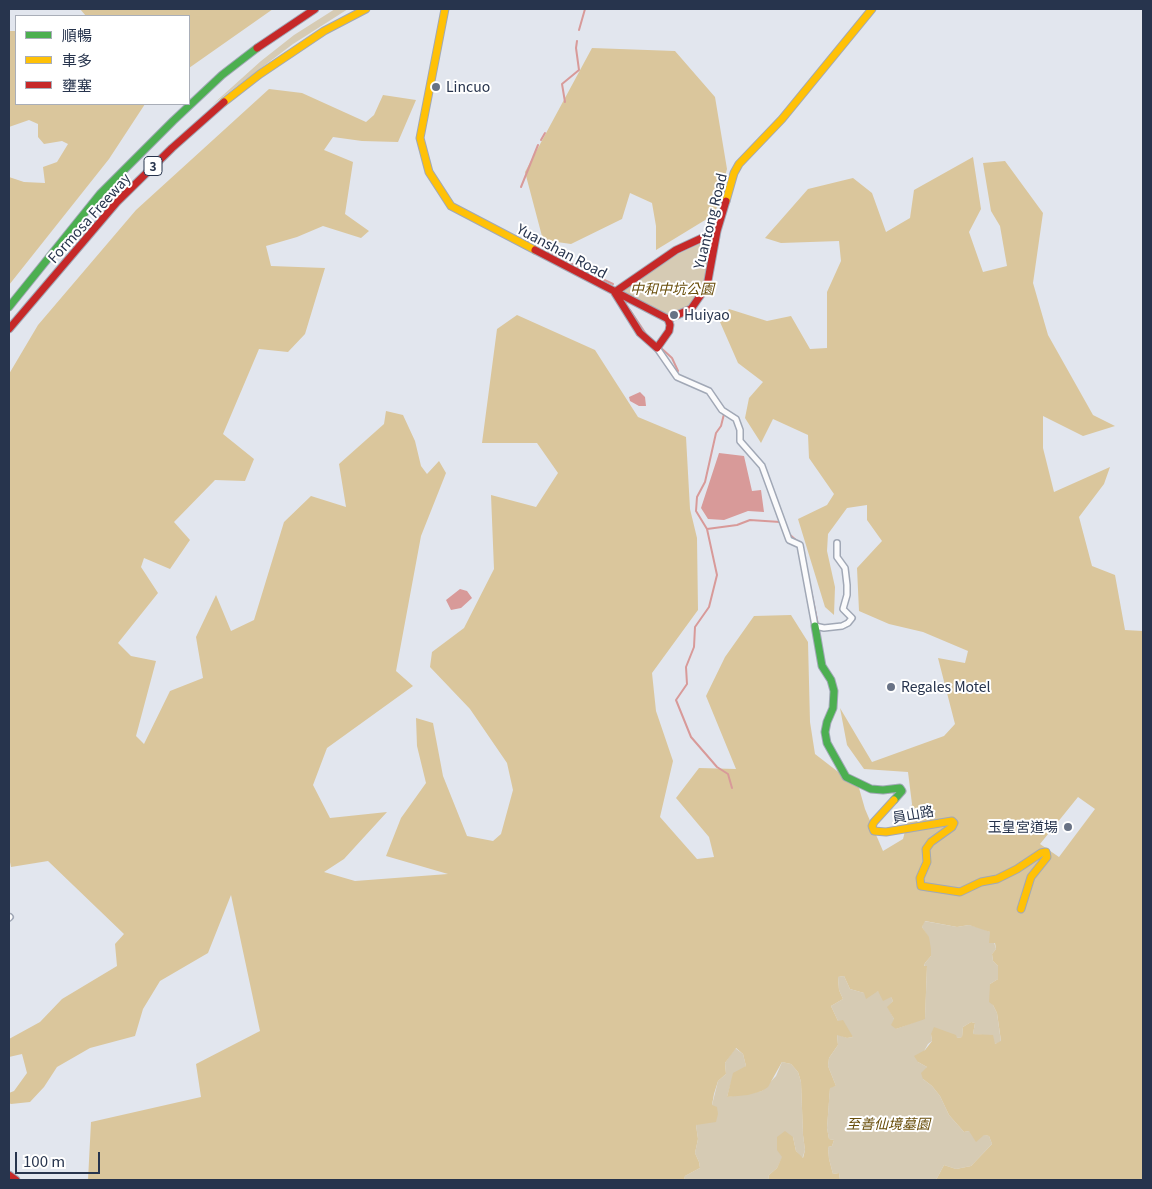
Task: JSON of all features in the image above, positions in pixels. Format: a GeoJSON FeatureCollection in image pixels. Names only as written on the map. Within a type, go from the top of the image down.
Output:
{"type":"FeatureCollection","features":[{"type":"Feature","properties":{"kind":"main road"},"geometry":{"type":"LineString","coordinates":[[296,21],[310,9]]}},
{"type":"Feature","properties":{"kind":"main road","name":"Formosa Freeway"},"geometry":{"type":"LineString","coordinates":[[9,307],[100,194],[173,121],[222,75],[257,48],[315,9]]}},
{"type":"Feature","properties":{"kind":"main road","name":"Formosa Freeway"},"geometry":{"type":"LineString","coordinates":[[9,329],[117,202],[172,148],[227,99],[260,74],[324,32],[366,9]]}},
{"type":"Feature","properties":{"kind":"main road"},"geometry":{"type":"LineString","coordinates":[[324,32],[372,9]]}},
{"type":"Feature","properties":{"kind":"main road","name":"Yuanshan Road"},"geometry":{"type":"LineString","coordinates":[[446,9],[420,138],[430,172],[440,189],[451,206],[615,292],[640,333],[658,346]]}},
{"type":"Feature","properties":{"kind":"main road","name":"Yuantong Road"},"geometry":{"type":"LineString","coordinates":[[671,317],[691,309],[707,286],[717,231],[734,173],[739,164],[782,119],[872,9]]}},
{"type":"Feature","properties":{"kind":"main road"},"geometry":{"type":"LineString","coordinates":[[615,292],[676,250],[717,231]]}},
{"type":"Feature","properties":{"kind":"main road"},"geometry":{"type":"LineString","coordinates":[[615,292],[671,317],[669,331],[658,346]]}},
{"type":"Feature","properties":{"kind":"main road","name":"員山路"},"geometry":{"type":"LineString","coordinates":[[814,626],[822,666],[831,680],[834,691],[833,708],[826,722],[825,732],[827,743],[839,767],[846,777],[871,789],[900,788],[902,791],[874,822],[872,826],[874,831],[886,832],[952,821],[954,823],[952,827],[931,842],[926,849],[927,862],[920,878],[921,886],[960,892],[981,882],[997,879],[1017,869],[1041,853],[1046,852],[1047,857],[1031,877],[1021,909]]}},
{"type":"Feature","properties":{"kind":"main road"},"geometry":{"type":"LineString","coordinates":[[9,1175],[16,1180]]}},
{"type":"Feature","properties":{"kind":"street","name":"Yuanshan Road"},"geometry":{"type":"LineString","coordinates":[[658,346],[677,377],[709,391],[722,410],[736,419],[740,430],[740,441],[762,466],[789,540],[800,545],[814,626]]}},
{"type":"Feature","properties":{"kind":"street"},"geometry":{"type":"LineString","coordinates":[[814,626],[824,628],[842,626],[852,618],[843,609],[847,595],[847,585],[845,568],[837,557],[837,543]]}},
{"type":"Feature","properties":{"kind":"green space"},"geometry":{"type":"Polygon","coordinates":[[[335,9],[348,9],[293,44],[212,105],[261,61],[294,35],[335,9]]]}},
{"type":"Feature","properties":{"kind":"green space","name":"中和中坑公園"},"geometry":{"type":"Polygon","coordinates":[[[712,238],[704,285],[692,304],[675,319],[622,291],[678,254],[712,238]]]}},
{"type":"Feature","properties":{"kind":"green space","name":"至善仙境墓園"},"geometry":{"type":"Polygon","coordinates":[[[924,921],[957,927],[969,925],[981,928],[990,932],[990,943],[994,942],[996,949],[992,954],[993,961],[998,966],[998,979],[990,984],[1001,1042],[995,1044],[982,1035],[973,1034],[975,1023],[971,1022],[963,1027],[962,1037],[931,1034],[932,1041],[928,1044],[918,1062],[927,1067],[923,1079],[940,1096],[949,1115],[964,1132],[969,1131],[989,1136],[992,1144],[971,1166],[956,1169],[944,1165],[936,1180],[840,1180],[839,1173],[833,1174],[829,1159],[828,1147],[832,1146],[834,1140],[829,1139],[827,1128],[830,1087],[836,1086],[828,1066],[829,1058],[838,1045],[837,1034],[847,1038],[853,1037],[838,1021],[831,1006],[843,999],[839,990],[838,977],[844,976],[850,989],[864,993],[878,991],[891,997],[893,1001],[888,1007],[894,1019],[896,1029],[925,1018],[927,967],[924,967],[931,956],[928,937],[922,927],[924,921]]]}},
{"type":"Feature","properties":{"kind":"green space"},"geometry":{"type":"Polygon","coordinates":[[[735,1048],[743,1054],[746,1066],[731,1083],[727,1097],[762,1091],[776,1076],[782,1062],[791,1064],[798,1072],[801,1082],[805,1150],[802,1159],[796,1151],[793,1137],[777,1168],[769,1175],[768,1180],[684,1180],[685,1176],[700,1168],[695,1153],[698,1139],[696,1125],[712,1105],[718,1081],[726,1074],[725,1063],[735,1048]]]}},
{"type":"Feature","properties":{"kind":"shaded area"},"geometry":{"type":"Polygon","coordinates":[[[80,9],[273,9],[190,67],[190,15],[85,15],[80,9]]]}},
{"type":"Feature","properties":{"kind":"shaded area"},"geometry":{"type":"Polygon","coordinates":[[[9,31],[15,31],[15,105],[144,105],[109,159],[9,285],[9,177],[24,182],[45,183],[43,167],[57,162],[68,144],[62,141],[44,144],[38,137],[38,124],[29,120],[9,127],[9,31]]]}},
{"type":"Feature","properties":{"kind":"shaded area"},"geometry":{"type":"Polygon","coordinates":[[[592,48],[675,51],[715,97],[727,169],[715,214],[656,250],[656,226],[652,203],[630,193],[622,219],[571,244],[543,240],[525,172],[592,48]]]}},
{"type":"Feature","properties":{"kind":"shaded area"},"geometry":{"type":"Polygon","coordinates":[[[269,89],[302,93],[366,122],[374,115],[383,95],[416,100],[398,142],[362,141],[333,137],[324,150],[353,162],[345,214],[369,231],[361,238],[323,226],[297,237],[266,246],[271,266],[325,268],[305,334],[288,352],[259,349],[223,434],[254,459],[245,481],[215,480],[174,522],[190,540],[170,569],[144,558],[141,567],[158,593],[118,643],[131,656],[156,661],[136,736],[144,744],[170,691],[203,678],[196,637],[216,595],[231,631],[254,620],[284,522],[311,496],[346,507],[339,464],[384,424],[386,411],[403,415],[415,441],[421,466],[427,474],[439,461],[446,473],[421,536],[396,671],[413,686],[327,748],[313,785],[330,818],[387,812],[344,859],[324,872],[355,881],[448,874],[386,856],[401,818],[426,783],[417,746],[416,718],[433,723],[443,776],[467,836],[493,841],[501,834],[513,790],[507,763],[470,709],[430,667],[432,652],[464,628],[494,569],[491,495],[536,507],[558,473],[537,443],[482,443],[497,329],[517,315],[595,350],[638,417],[686,437],[690,509],[697,538],[698,610],[652,673],[656,711],[673,761],[660,817],[697,859],[714,857],[709,837],[676,798],[699,768],[736,769],[706,696],[725,657],[754,616],[791,615],[808,642],[810,722],[815,754],[859,788],[865,809],[883,851],[903,839],[912,804],[908,772],[864,769],[847,745],[840,708],[872,762],[944,736],[955,724],[938,658],[965,663],[968,651],[923,632],[889,624],[859,611],[857,568],[882,541],[867,520],[867,505],[847,508],[828,534],[827,551],[835,587],[834,615],[825,607],[798,519],[827,505],[834,494],[809,458],[808,435],[773,419],[761,443],[745,418],[749,398],[763,382],[738,363],[720,322],[729,309],[767,321],[791,316],[810,349],[827,348],[827,292],[841,261],[839,241],[781,243],[765,238],[808,189],[853,178],[872,193],[886,232],[910,218],[914,190],[973,157],[981,209],[969,232],[983,272],[1007,266],[1000,226],[991,211],[983,163],[1005,161],[1043,213],[1033,283],[1048,335],[1093,415],[1115,426],[1083,436],[1043,416],[1043,448],[1054,492],[1110,467],[1104,484],[1079,517],[1092,566],[1115,575],[1125,630],[1143,631],[1143,1180],[936,1180],[944,1165],[956,1169],[971,1166],[992,1144],[989,1136],[984,1135],[976,1142],[969,1131],[964,1132],[949,1115],[940,1096],[923,1079],[921,1073],[927,1067],[918,1062],[914,1056],[925,1050],[932,1041],[931,1034],[934,1027],[956,1035],[957,1038],[962,1037],[963,1027],[971,1022],[975,1023],[973,1034],[993,1035],[995,1044],[1001,1041],[997,1013],[989,1002],[990,984],[998,979],[998,966],[993,961],[992,954],[996,949],[995,943],[989,943],[990,932],[969,925],[957,927],[925,921],[922,927],[929,937],[931,956],[924,966],[927,966],[925,1019],[896,1029],[891,1025],[894,1019],[887,1007],[893,1001],[891,997],[883,1001],[878,991],[866,999],[864,993],[850,989],[844,976],[838,977],[839,990],[843,999],[831,1006],[838,1021],[843,1020],[853,1037],[847,1038],[837,1035],[838,1045],[829,1058],[828,1066],[836,1086],[830,1088],[827,1128],[829,1139],[834,1140],[832,1146],[828,1147],[829,1159],[833,1174],[839,1173],[840,1180],[768,1180],[769,1175],[777,1168],[782,1157],[777,1150],[777,1137],[785,1131],[793,1137],[796,1151],[803,1158],[805,1150],[801,1082],[798,1072],[791,1064],[782,1062],[768,1087],[762,1091],[748,1095],[727,1097],[733,1073],[746,1066],[743,1054],[736,1048],[725,1063],[726,1074],[718,1081],[714,1094],[712,1105],[717,1107],[716,1122],[696,1125],[698,1139],[695,1153],[700,1168],[685,1176],[684,1180],[88,1180],[91,1122],[201,1097],[196,1064],[260,1031],[231,895],[208,953],[160,981],[143,1009],[135,1036],[90,1048],[57,1067],[44,1087],[30,1102],[9,1103],[9,1093],[14,1091],[27,1073],[22,1054],[9,1057],[9,1039],[40,1022],[62,999],[117,966],[115,944],[124,934],[48,861],[11,867],[9,857],[9,374],[38,325],[136,210],[269,89]],[[1078,797],[1040,844],[1059,857],[1095,809],[1078,797]]]}},
{"type":"Feature","properties":{"kind":"shaded area"},"geometry":{"type":"Polygon","coordinates":[[[640,392],[645,397],[646,406],[639,406],[630,401],[629,397],[640,392]]]}},
{"type":"Feature","properties":{"kind":"shaded area"},"geometry":{"type":"Polygon","coordinates":[[[719,453],[744,456],[752,491],[761,490],[764,512],[748,511],[724,520],[708,519],[701,508],[719,453]]]}},
{"type":"Feature","properties":{"kind":"shaded area"},"geometry":{"type":"Polygon","coordinates":[[[460,589],[467,591],[472,598],[461,608],[451,610],[446,600],[460,589]]]}},
{"type":"Feature","properties":{"kind":"waterway"},"geometry":{"type":"LineString","coordinates":[[579,30],[585,9]]}},
{"type":"Feature","properties":{"kind":"waterway"},"geometry":{"type":"LineString","coordinates":[[565,102],[562,84],[579,70],[577,41]]}},
{"type":"Feature","properties":{"kind":"waterway"},"geometry":{"type":"LineString","coordinates":[[541,140],[545,133]]}},
{"type":"Feature","properties":{"kind":"waterway"},"geometry":{"type":"LineString","coordinates":[[521,187],[538,145]]}},
{"type":"Feature","properties":{"kind":"waterway"},"geometry":{"type":"LineString","coordinates":[[546,251],[582,269]]}},
{"type":"Feature","properties":{"kind":"waterway"},"geometry":{"type":"LineString","coordinates":[[598,277],[613,284]]}},
{"type":"Feature","properties":{"kind":"waterway"},"geometry":{"type":"LineString","coordinates":[[630,310],[646,334]]}},
{"type":"Feature","properties":{"kind":"waterway"},"geometry":{"type":"LineString","coordinates":[[660,347],[672,358],[678,371]]}},
{"type":"Feature","properties":{"kind":"waterway"},"geometry":{"type":"LineString","coordinates":[[724,414],[721,426],[716,433],[705,482],[697,497],[696,511],[707,529],[717,575],[709,607],[695,627],[694,647],[686,667],[687,684],[676,700],[691,737],[717,767],[728,774],[732,788]]}},
{"type":"Feature","properties":{"kind":"waterway"},"geometry":{"type":"LineString","coordinates":[[707,529],[737,525],[750,520],[780,522]]}},
{"type":"Feature","properties":{"kind":"waterway"},"geometry":{"type":"LineString","coordinates":[[789,534],[797,541]]}},
{"type":"Feature","properties":{"kind":"waterway"},"geometry":{"type":"LineString","coordinates":[[804,556],[818,625]]}},
{"type":"Feature","properties":{"kind":"traffic: fast"},"geometry":{"type":"LineString","coordinates":[[9,307],[100,194],[222,75],[257,48]]}},
{"type":"Feature","properties":{"kind":"traffic: fast"},"geometry":{"type":"LineString","coordinates":[[815,626],[822,666],[831,680],[834,691],[833,708],[825,732],[827,743],[846,777],[871,789],[900,788],[902,791],[894,800]]}},
{"type":"Feature","properties":{"kind":"traffic: slow"},"geometry":{"type":"LineString","coordinates":[[224,102],[260,74],[324,31],[366,9]]}},
{"type":"Feature","properties":{"kind":"traffic: slow"},"geometry":{"type":"LineString","coordinates":[[445,9],[420,138],[429,172],[451,206],[535,250]]}},
{"type":"Feature","properties":{"kind":"traffic: slow"},"geometry":{"type":"LineString","coordinates":[[726,201],[734,173],[739,164],[782,119],[872,9]]}},
{"type":"Feature","properties":{"kind":"traffic: slow"},"geometry":{"type":"LineString","coordinates":[[894,800],[874,822],[872,826],[874,831],[886,832],[952,821],[954,823],[952,827],[931,842],[926,849],[927,862],[920,878],[921,886],[960,892],[981,882],[997,879],[1017,869],[1041,853],[1046,852],[1047,857],[1031,877],[1021,909]]}},
{"type":"Feature","properties":{"kind":"traffic: jam"},"geometry":{"type":"LineString","coordinates":[[257,48],[315,9]]}},
{"type":"Feature","properties":{"kind":"traffic: jam"},"geometry":{"type":"LineString","coordinates":[[9,329],[117,202],[172,148],[224,102]]}},
{"type":"Feature","properties":{"kind":"traffic: jam"},"geometry":{"type":"LineString","coordinates":[[535,250],[668,319],[691,309],[707,286],[717,231],[726,201]]}},
{"type":"Feature","properties":{"kind":"traffic: jam"},"geometry":{"type":"LineString","coordinates":[[615,292],[676,250],[717,231]]}},
{"type":"Feature","properties":{"kind":"traffic: jam"},"geometry":{"type":"LineString","coordinates":[[615,293],[640,333],[657,348],[669,331],[668,319]]}},
{"type":"Feature","properties":{"kind":"traffic: jam"},"geometry":{"type":"LineString","coordinates":[[9,1175],[16,1180]]}},
{"type":"Feature","properties":{"kind":"place","name":"Lincuo"},"geometry":{"type":"Point","coordinates":[436,87]}},
{"type":"Feature","properties":{"kind":"place","name":"Huiyao"},"geometry":{"type":"Point","coordinates":[674,315]}},
{"type":"Feature","properties":{"kind":"place","name":"Regales Motel"},"geometry":{"type":"Point","coordinates":[891,687]}},
{"type":"Feature","properties":{"kind":"place","name":"玉皇宮道場"},"geometry":{"type":"Point","coordinates":[1068,827]}}]}
